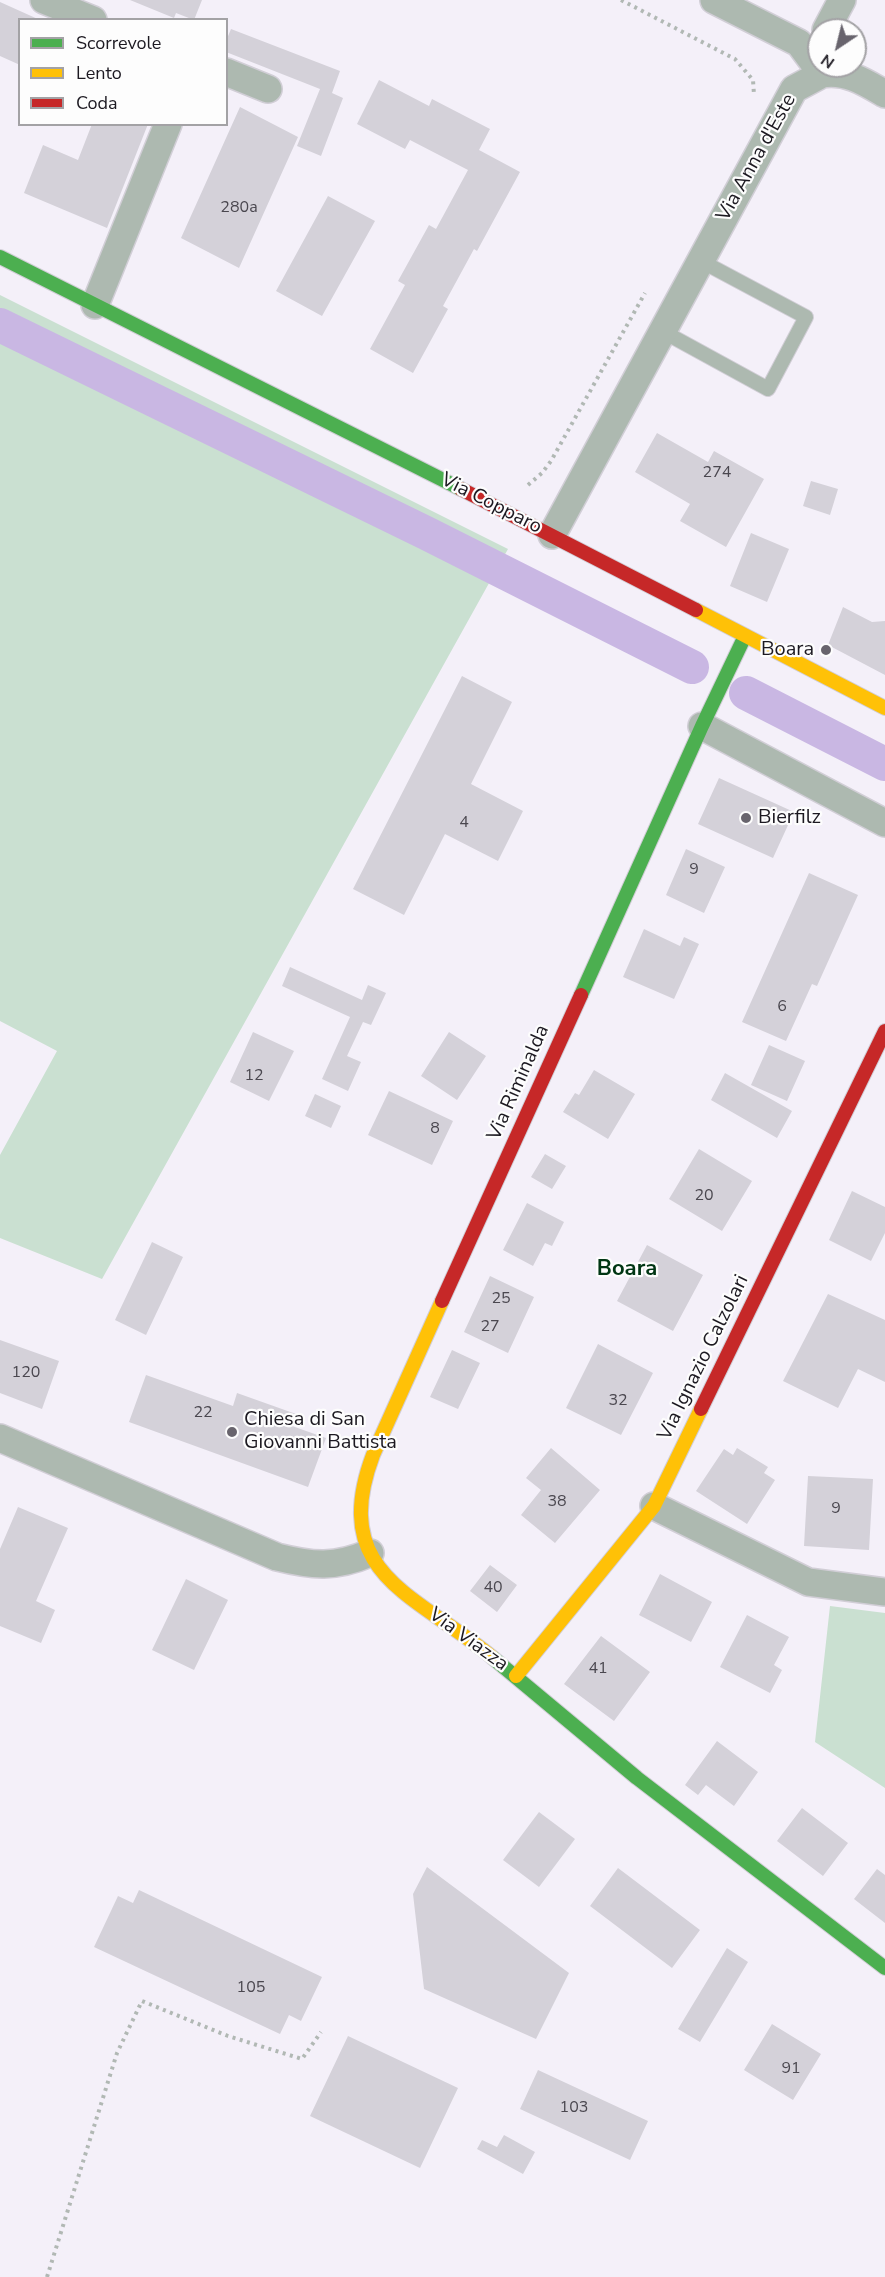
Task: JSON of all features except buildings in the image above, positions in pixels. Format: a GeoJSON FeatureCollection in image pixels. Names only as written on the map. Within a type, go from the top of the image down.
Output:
{"type":"FeatureCollection","features":[{"type":"Feature","properties":{"kind":"street"},"geometry":{"type":"LineString","coordinates":[[44,0],[88,18]]}},
{"type":"Feature","properties":{"kind":"street"},"geometry":{"type":"LineString","coordinates":[[714,0],[799,43],[807,52]]}},
{"type":"Feature","properties":{"kind":"street"},"geometry":{"type":"LineString","coordinates":[[832,18],[842,0]]}},
{"type":"Feature","properties":{"kind":"street"},"geometry":{"type":"LineString","coordinates":[[228,73],[268,88]]}},
{"type":"Feature","properties":{"kind":"street","name":"Via Anna d'Este"},"geometry":{"type":"LineString","coordinates":[[552,535],[794,89],[810,78]]}},
{"type":"Feature","properties":{"kind":"street"},"geometry":{"type":"LineString","coordinates":[[857,78],[885,94]]}},
{"type":"Feature","properties":{"kind":"street"},"geometry":{"type":"LineString","coordinates":[[95,305],[167,126]]}},
{"type":"Feature","properties":{"kind":"street","name":"Via Copparo"},"geometry":{"type":"LineString","coordinates":[[0,257],[552,535],[885,708]]}},
{"type":"Feature","properties":{"kind":"street","name":"Via Riminalda"},"geometry":{"type":"LineString","coordinates":[[370,1553],[363,1537],[360,1518],[364,1479],[373,1455],[702,726],[746,636]]}},
{"type":"Feature","properties":{"kind":"street"},"geometry":{"type":"LineString","coordinates":[[702,726],[885,823]]}},
{"type":"Feature","properties":{"kind":"street","name":"Via Ignazio Calzolari"},"geometry":{"type":"LineString","coordinates":[[516,1676],[654,1506],[885,1031]]}},
{"type":"Feature","properties":{"kind":"street"},"geometry":{"type":"LineString","coordinates":[[0,1438],[277,1557],[302,1564],[327,1566],[349,1562],[370,1553]]}},
{"type":"Feature","properties":{"kind":"street"},"geometry":{"type":"LineString","coordinates":[[654,1506],[808,1582],[885,1592]]}},
{"type":"Feature","properties":{"kind":"street","name":"Via Viazza"},"geometry":{"type":"LineString","coordinates":[[370,1553],[386,1578],[405,1595],[474,1641],[637,1778],[885,1968]]}},
{"type":"Feature","properties":{"kind":"lane"},"geometry":{"type":"LineString","coordinates":[[662,331],[768,389],[806,317],[701,261]]}},
{"type":"Feature","properties":{"kind":"path"},"geometry":{"type":"LineString","coordinates":[[621,0],[735,59],[753,80],[754,99]]}},
{"type":"Feature","properties":{"kind":"path"},"geometry":{"type":"LineString","coordinates":[[524,487],[534,482],[551,461],[650,285]]}},
{"type":"Feature","properties":{"kind":"path"},"geometry":{"type":"LineString","coordinates":[[47,2277],[117,2053],[141,2001],[228,2036],[302,2059],[321,2032]]}},
{"type":"Feature","properties":{"kind":"green space"},"geometry":{"type":"Polygon","coordinates":[[[0,295],[508,549],[102,1279],[0,1238],[0,1155],[57,1051],[0,1021],[0,295]]]}},
{"type":"Feature","properties":{"kind":"green space"},"geometry":{"type":"Polygon","coordinates":[[[830,1606],[885,1613],[885,1788],[815,1742],[830,1606]]]}},
{"type":"Feature","properties":{"kind":"waterway"},"geometry":{"type":"LineString","coordinates":[[0,325],[426,533],[692,667]]}},
{"type":"Feature","properties":{"kind":"waterway"},"geometry":{"type":"LineString","coordinates":[[746,693],[885,764]]}},
{"type":"Feature","properties":{"kind":"traffic: fast"},"geometry":{"type":"LineString","coordinates":[[0,257],[461,489]]}},
{"type":"Feature","properties":{"kind":"traffic: fast"},"geometry":{"type":"LineString","coordinates":[[581,995],[745,636]]}},
{"type":"Feature","properties":{"kind":"traffic: fast"},"geometry":{"type":"LineString","coordinates":[[493,1658],[637,1778],[885,1968]]}},
{"type":"Feature","properties":{"kind":"traffic: slow"},"geometry":{"type":"LineString","coordinates":[[696,610],[885,708]]}},
{"type":"Feature","properties":{"kind":"traffic: slow"},"geometry":{"type":"LineString","coordinates":[[442,1301],[373,1455],[362,1496],[362,1528],[371,1555],[388,1578],[410,1598],[493,1658]]}},
{"type":"Feature","properties":{"kind":"traffic: slow"},"geometry":{"type":"LineString","coordinates":[[516,1676],[654,1506],[701,1409]]}},
{"type":"Feature","properties":{"kind":"traffic: jam"},"geometry":{"type":"LineString","coordinates":[[461,489],[696,610]]}},
{"type":"Feature","properties":{"kind":"traffic: jam"},"geometry":{"type":"LineString","coordinates":[[442,1301],[581,995]]}},
{"type":"Feature","properties":{"kind":"traffic: jam"},"geometry":{"type":"LineString","coordinates":[[701,1409],[885,1031]]}},
{"type":"Feature","properties":{"kind":"place","name":"Boara"},"geometry":{"type":"Point","coordinates":[826,650]}},
{"type":"Feature","properties":{"kind":"place","name":"Bierfilz"},"geometry":{"type":"Point","coordinates":[746,818]}},
{"type":"Feature","properties":{"kind":"place","name":"Chiesa di San Giovanni Battista"},"geometry":{"type":"Point","coordinates":[232,1432]}},
{"type":"Feature","properties":{"kind":"district","name":"Boara"},"geometry":{"type":"Point","coordinates":[627,1270]}}]}
